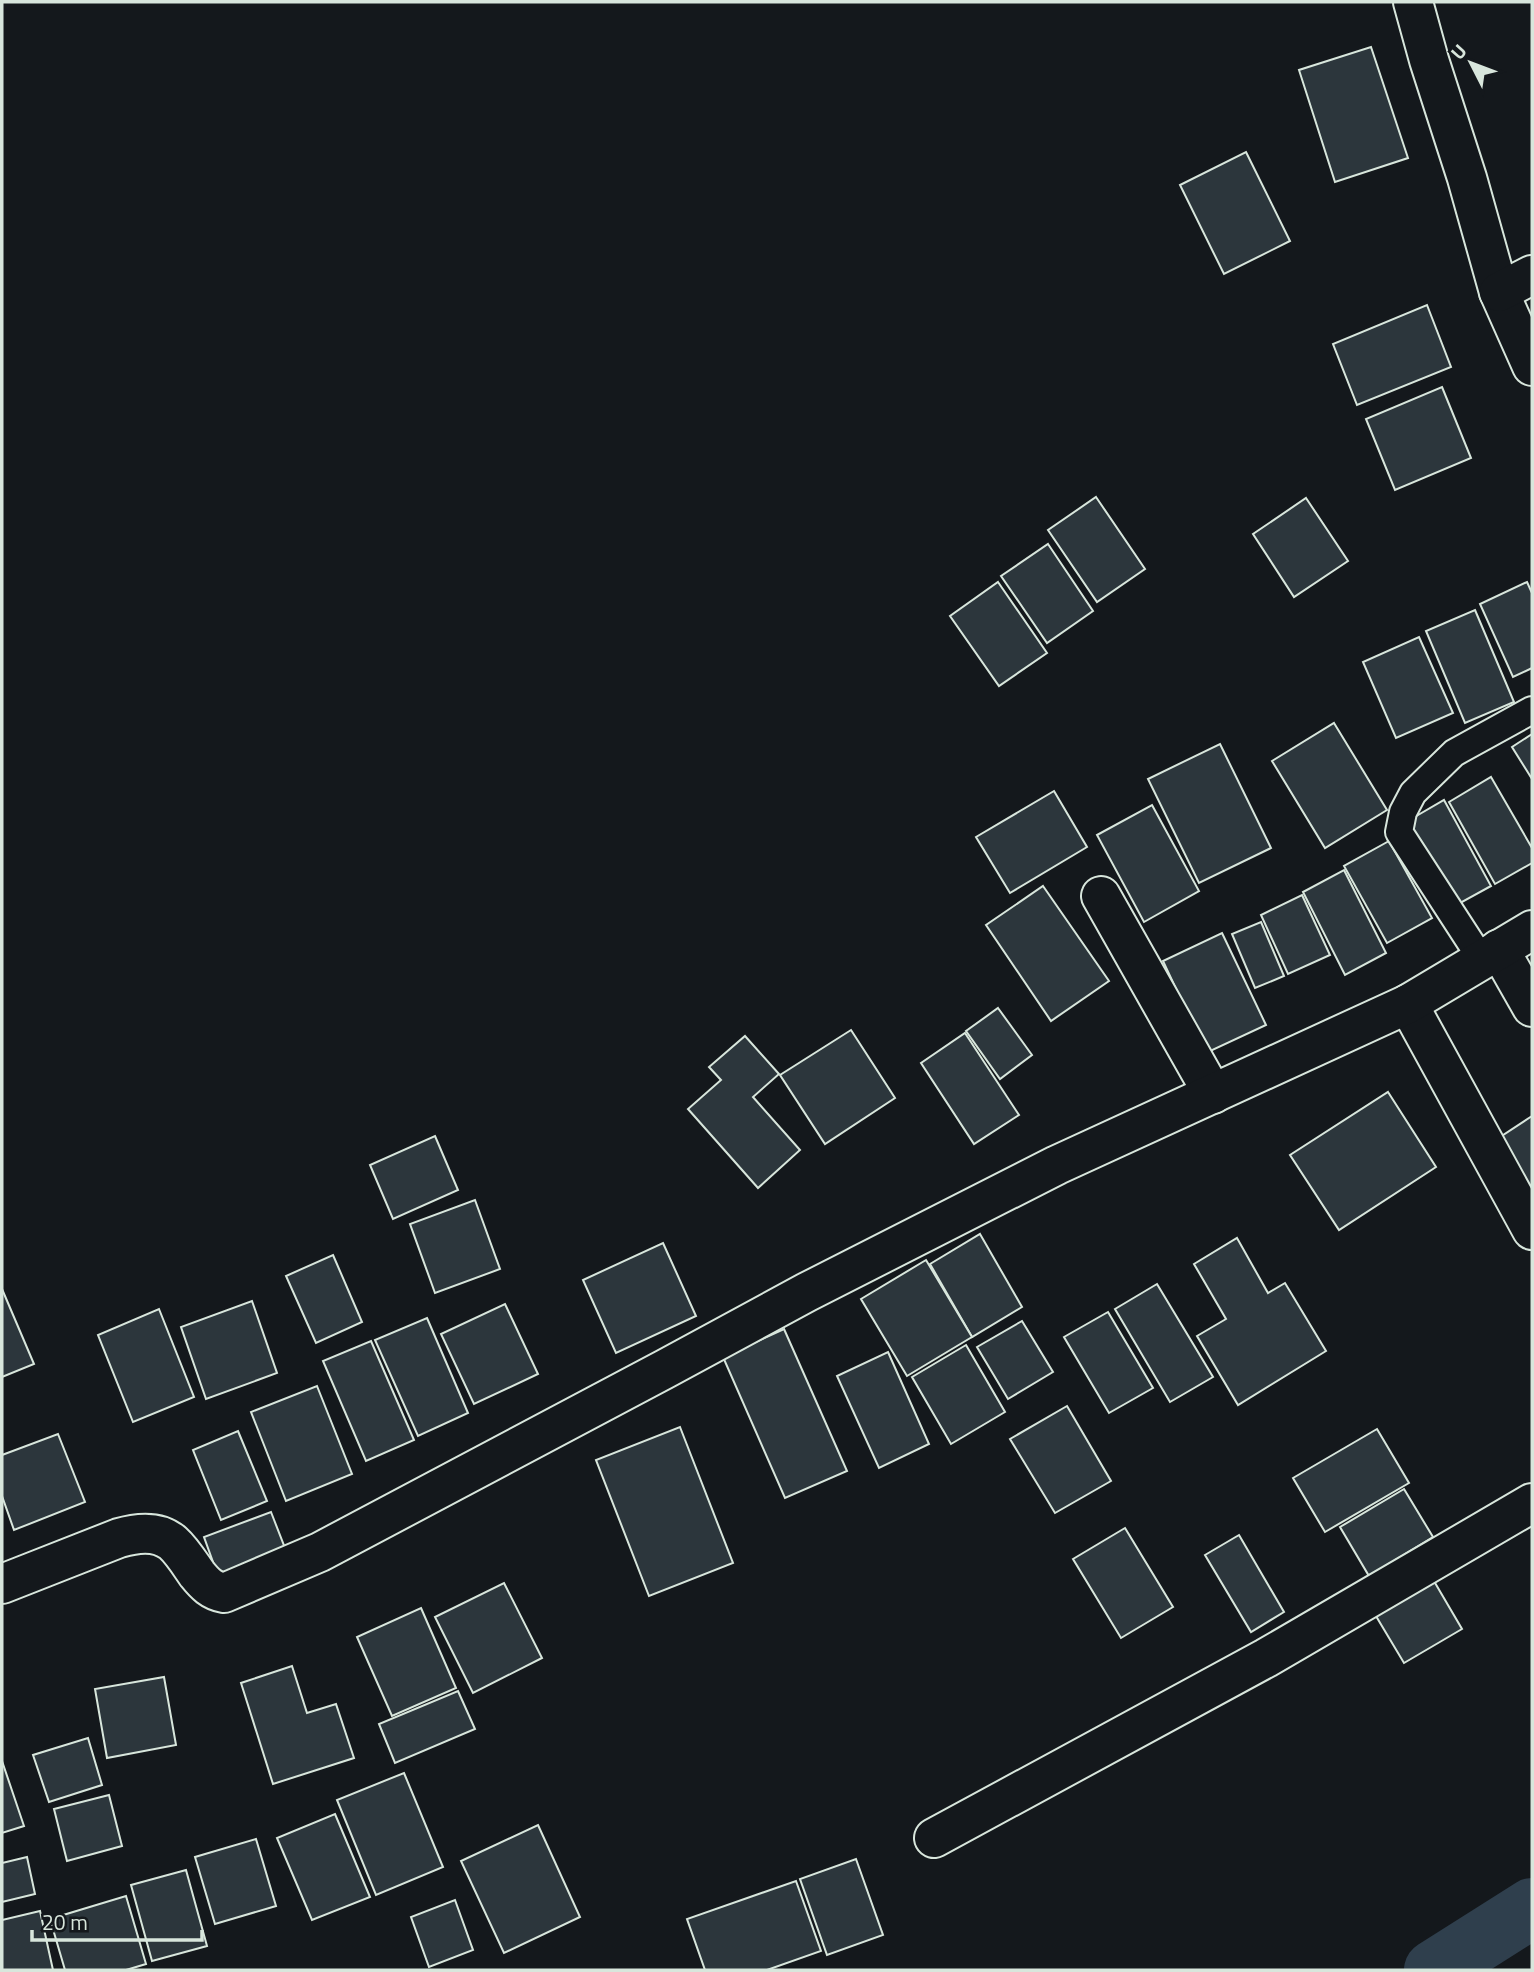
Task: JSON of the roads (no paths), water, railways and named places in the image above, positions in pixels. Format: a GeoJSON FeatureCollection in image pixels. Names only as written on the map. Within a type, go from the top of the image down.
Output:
{"type":"FeatureCollection","features":[{"type":"Feature","properties":{"kind":"street"},"geometry":{"type":"LineString","coordinates":[[1413,2],[1499,292],[1532,366]]}},
{"type":"Feature","properties":{"kind":"street"},"geometry":{"type":"LineString","coordinates":[[1499,292],[1532,275]]}},
{"type":"Feature","properties":{"kind":"street"},"geometry":{"type":"LineString","coordinates":[[1101,896],[1213,1094]]}},
{"type":"Feature","properties":{"kind":"street"},"geometry":{"type":"LineString","coordinates":[[2,1584],[134,1534],[152,1534],[172,1542],[204,1583],[215,1592],[224,1593],[320,1552],[807,1292],[1057,1164],[1408,1004],[1532,930]]}},
{"type":"Feature","properties":{"kind":"street"},"geometry":{"type":"LineString","coordinates":[[1491,955],[1532,1007]]}},
{"type":"Feature","properties":{"kind":"street"},"geometry":{"type":"LineString","coordinates":[[1408,1004],[1532,1230]]}},
{"type":"Feature","properties":{"kind":"street"},"geometry":{"type":"LineString","coordinates":[[934,1838],[1266,1658],[1532,1503]]}},
{"type":"Feature","properties":{"kind":"lane"},"geometry":{"type":"LineString","coordinates":[[1491,955],[1399,832],[1403,812],[1413,793],[1454,753],[1532,710]]}},
{"type":"Feature","properties":{"kind":"waterway"},"geometry":{"type":"LineString","coordinates":[[1434,1970],[1532,1908]]}}]}
